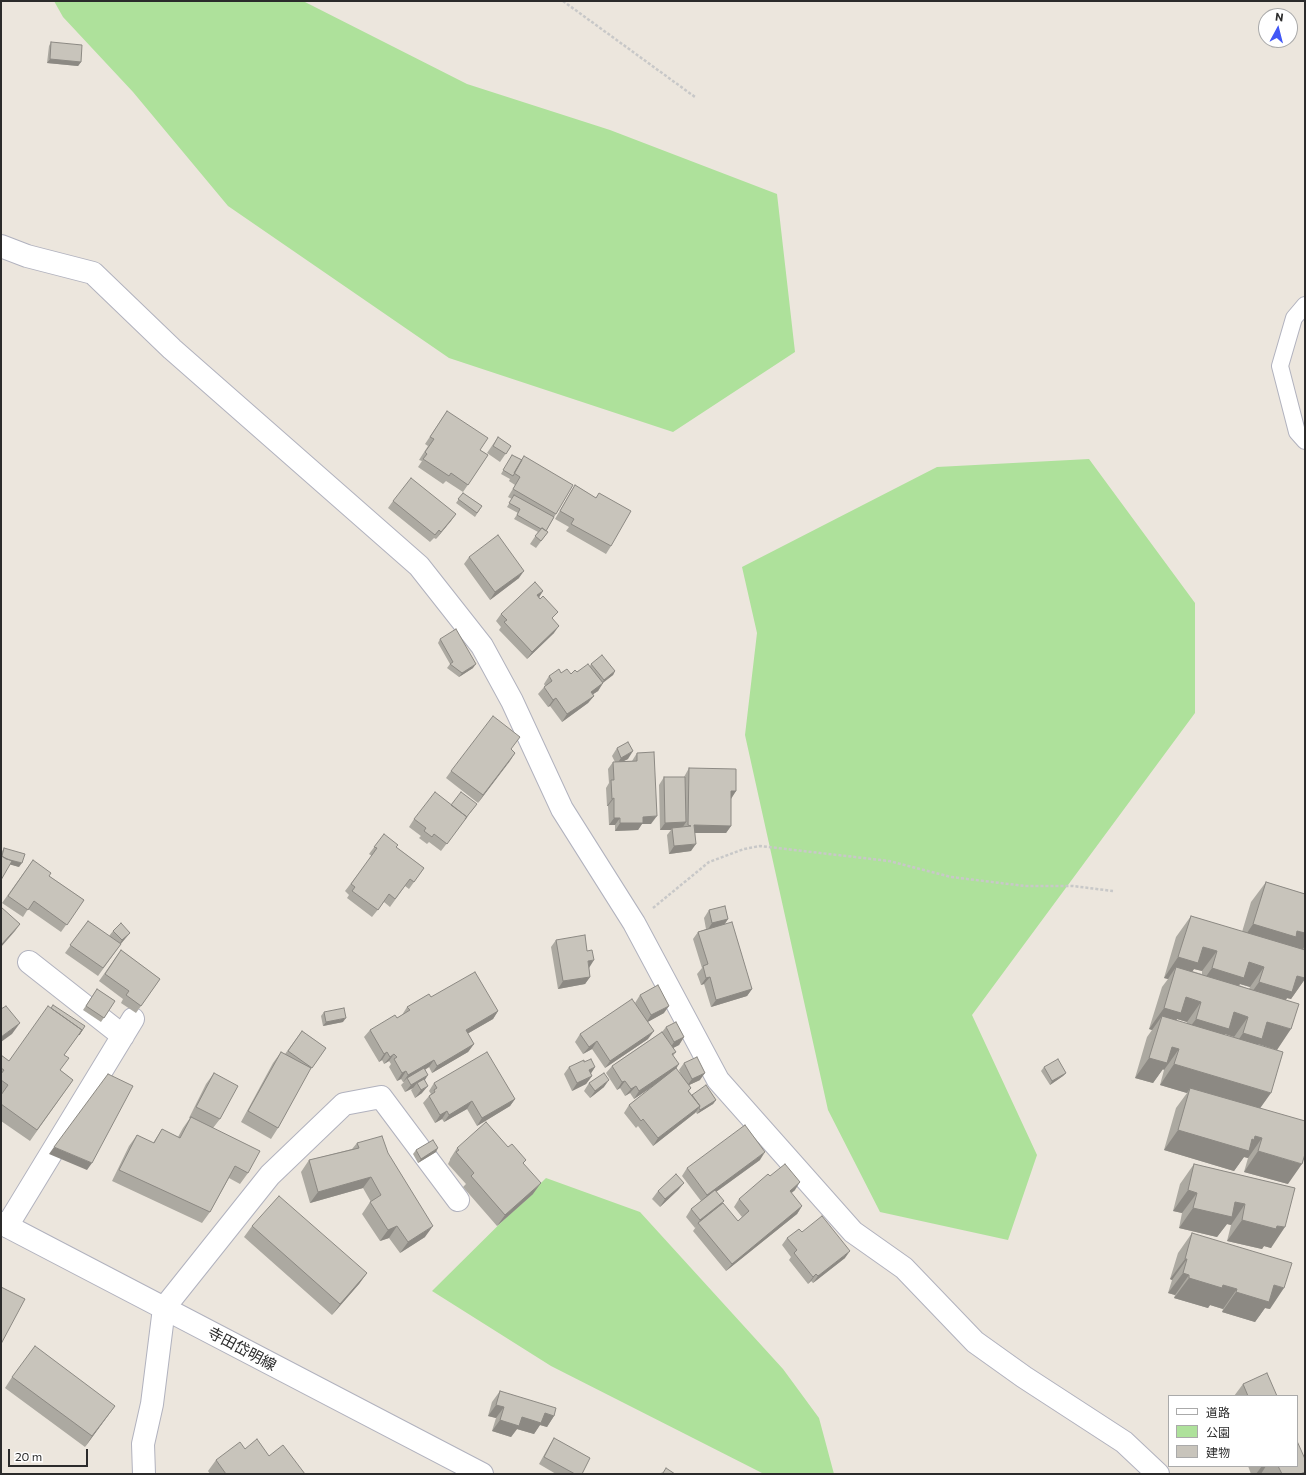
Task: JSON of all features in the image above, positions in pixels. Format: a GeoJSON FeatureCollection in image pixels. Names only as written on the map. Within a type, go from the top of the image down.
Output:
{"type":"FeatureCollection","features":[{"type":"Feature","properties":{"kind":"street"},"geometry":{"type":"LineString","coordinates":[[1,246],[27,256],[93,273],[172,349],[419,566],[482,646],[512,701],[562,809],[634,923],[718,1080],[853,1232],[904,1268],[975,1342],[1024,1377],[1124,1442],[1158,1474]]}},
{"type":"Feature","properties":{"kind":"street"},"geometry":{"type":"LineString","coordinates":[[4,1225],[128,1027],[29,962]]}},
{"type":"Feature","properties":{"kind":"street"},"geometry":{"type":"LineString","coordinates":[[144,1474],[143,1444],[152,1404],[164,1308],[270,1175],[344,1104],[381,1097],[458,1200]]}},
{"type":"Feature","properties":{"kind":"street","name":"寺田岱明線"},"geometry":{"type":"LineString","coordinates":[[4,1225],[482,1474]]}},
{"type":"Feature","properties":{"kind":"lane"},"geometry":{"type":"LineString","coordinates":[[1305,305],[1294,318],[1280,366],[1297,432],[1305,441]]}},
{"type":"Feature","properties":{"kind":"path"},"geometry":{"type":"LineString","coordinates":[[563,1],[695,97]]}},
{"type":"Feature","properties":{"kind":"path"},"geometry":{"type":"LineString","coordinates":[[634,923],[709,862],[744,848],[760,846],[889,861],[951,877],[1025,886],[1073,886],[1113,891]]}},
{"type":"Feature","properties":{"kind":"green space"},"geometry":{"type":"Polygon","coordinates":[[[54,1],[303,1],[467,84],[610,130],[777,194],[795,352],[673,432],[449,358],[228,206],[133,92],[63,17],[54,1]]]}},
{"type":"Feature","properties":{"kind":"green space"},"geometry":{"type":"Polygon","coordinates":[[[1089,459],[1195,603],[1195,713],[972,1015],[1037,1155],[1008,1240],[880,1212],[828,1110],[745,735],[757,633],[742,567],[937,467],[1089,459]]]}},
{"type":"Feature","properties":{"kind":"green space"},"geometry":{"type":"Polygon","coordinates":[[[546,1178],[640,1212],[783,1369],[819,1418],[834,1474],[764,1474],[551,1366],[432,1291],[546,1178]]]}},
{"type":"Feature","properties":{"kind":"building"},"geometry":{"type":"Polygon","coordinates":[[[51,42],[82,45],[81,62],[50,59],[51,42]]]}},
{"type":"Feature","properties":{"kind":"building"},"geometry":{"type":"Polygon","coordinates":[[[447,411],[488,438],[480,450],[488,455],[468,485],[451,473],[449,476],[423,459],[427,454],[425,452],[434,439],[430,437],[447,411]]]}},
{"type":"Feature","properties":{"kind":"building"},"geometry":{"type":"Polygon","coordinates":[[[498,437],[511,446],[506,454],[493,446],[498,437]]]}},
{"type":"Feature","properties":{"kind":"building"},"geometry":{"type":"Polygon","coordinates":[[[512,455],[522,460],[513,476],[503,470],[512,455]]]}},
{"type":"Feature","properties":{"kind":"building"},"geometry":{"type":"Polygon","coordinates":[[[524,456],[573,485],[556,514],[513,489],[520,477],[514,473],[524,456]]]}},
{"type":"Feature","properties":{"kind":"building"},"geometry":{"type":"Polygon","coordinates":[[[411,478],[456,514],[441,532],[439,530],[435,535],[393,501],[411,478]]]}},
{"type":"Feature","properties":{"kind":"building"},"geometry":{"type":"Polygon","coordinates":[[[575,485],[596,498],[599,493],[631,511],[611,546],[571,524],[574,519],[560,511],[575,485]]]}},
{"type":"Feature","properties":{"kind":"building"},"geometry":{"type":"Polygon","coordinates":[[[463,493],[482,506],[477,513],[458,499],[463,493]]]}},
{"type":"Feature","properties":{"kind":"building"},"geometry":{"type":"Polygon","coordinates":[[[514,495],[554,517],[546,531],[517,515],[520,509],[509,503],[514,495]]]}},
{"type":"Feature","properties":{"kind":"building"},"geometry":{"type":"Polygon","coordinates":[[[542,528],[548,532],[541,541],[535,536],[542,528]]]}},
{"type":"Feature","properties":{"kind":"building"},"geometry":{"type":"Polygon","coordinates":[[[498,535],[524,571],[495,592],[469,557],[498,535]]]}},
{"type":"Feature","properties":{"kind":"building"},"geometry":{"type":"Polygon","coordinates":[[[535,582],[543,591],[537,595],[540,599],[543,596],[558,612],[552,618],[559,626],[532,652],[504,622],[507,620],[501,614],[535,582]]]}},
{"type":"Feature","properties":{"kind":"building"},"geometry":{"type":"Polygon","coordinates":[[[456,629],[476,664],[462,673],[450,664],[453,662],[440,639],[456,629]]]}},
{"type":"Feature","properties":{"kind":"building"},"geometry":{"type":"Polygon","coordinates":[[[602,655],[615,671],[604,680],[591,664],[602,655]]]}},
{"type":"Feature","properties":{"kind":"building"},"geometry":{"type":"Polygon","coordinates":[[[588,664],[603,683],[591,692],[594,696],[567,714],[556,698],[553,700],[544,687],[552,681],[549,676],[559,669],[561,673],[567,669],[571,674],[575,670],[577,672],[588,664]]]}},
{"type":"Feature","properties":{"kind":"building"},"geometry":{"type":"Polygon","coordinates":[[[493,716],[520,737],[511,749],[515,753],[483,795],[451,771],[493,716]]]}},
{"type":"Feature","properties":{"kind":"building"},"geometry":{"type":"Polygon","coordinates":[[[628,742],[633,751],[621,758],[617,748],[628,742]]]}},
{"type":"Feature","properties":{"kind":"building"},"geometry":{"type":"Polygon","coordinates":[[[654,752],[657,816],[643,817],[643,823],[620,823],[620,818],[614,818],[614,798],[612,799],[611,780],[614,780],[613,762],[637,761],[637,753],[654,752]]]}},
{"type":"Feature","properties":{"kind":"building"},"geometry":{"type":"Polygon","coordinates":[[[689,768],[736,769],[736,791],[731,791],[731,826],[694,825],[696,844],[674,846],[672,828],[691,826],[688,825],[689,768]]]}},
{"type":"Feature","properties":{"kind":"building"},"geometry":{"type":"Polygon","coordinates":[[[664,777],[685,777],[686,822],[665,823],[664,777]]]}},
{"type":"Feature","properties":{"kind":"building"},"geometry":{"type":"Polygon","coordinates":[[[435,792],[467,817],[447,844],[434,834],[432,837],[424,831],[426,828],[414,819],[435,792]]]}},
{"type":"Feature","properties":{"kind":"building"},"geometry":{"type":"Polygon","coordinates":[[[461,792],[477,804],[467,817],[451,805],[461,792]]]}},
{"type":"Feature","properties":{"kind":"building"},"geometry":{"type":"Polygon","coordinates":[[[384,834],[398,845],[396,847],[424,868],[414,882],[410,879],[395,899],[389,894],[378,910],[352,891],[355,887],[351,884],[377,848],[374,847],[384,834]]]}},
{"type":"Feature","properties":{"kind":"building"},"geometry":{"type":"Polygon","coordinates":[[[4,848],[25,854],[22,863],[6,859],[2,856],[4,848]]]}},
{"type":"Feature","properties":{"kind":"building"},"geometry":{"type":"Polygon","coordinates":[[[1,856],[12,861],[1,880],[1,856]]]}},
{"type":"Feature","properties":{"kind":"building"},"geometry":{"type":"Polygon","coordinates":[[[33,860],[51,873],[49,876],[84,900],[67,925],[34,901],[28,910],[8,896],[33,860]]]}},
{"type":"Feature","properties":{"kind":"building"},"geometry":{"type":"Polygon","coordinates":[[[1266,882],[1305,894],[1305,933],[1297,931],[1296,937],[1253,924],[1266,882]]]}},
{"type":"Feature","properties":{"kind":"building"},"geometry":{"type":"Polygon","coordinates":[[[725,906],[728,919],[712,923],[709,910],[725,906]]]}},
{"type":"Feature","properties":{"kind":"building"},"geometry":{"type":"Polygon","coordinates":[[[1,907],[20,924],[1,945],[1,907]]]}},
{"type":"Feature","properties":{"kind":"building"},"geometry":{"type":"Polygon","coordinates":[[[1191,916],[1305,950],[1305,978],[1297,976],[1292,992],[1259,982],[1264,967],[1249,962],[1244,978],[1212,968],[1217,951],[1203,947],[1198,963],[1178,957],[1191,916]]]}},
{"type":"Feature","properties":{"kind":"building"},"geometry":{"type":"Polygon","coordinates":[[[88,921],[121,944],[103,968],[70,945],[88,921]]]}},
{"type":"Feature","properties":{"kind":"building"},"geometry":{"type":"Polygon","coordinates":[[[732,922],[752,989],[716,1000],[710,977],[706,978],[703,966],[708,964],[698,932],[732,922]]]}},
{"type":"Feature","properties":{"kind":"building"},"geometry":{"type":"Polygon","coordinates":[[[121,923],[130,933],[122,940],[113,931],[121,923]]]}},
{"type":"Feature","properties":{"kind":"building"},"geometry":{"type":"Polygon","coordinates":[[[585,935],[587,951],[592,950],[594,960],[588,961],[590,977],[563,981],[556,940],[585,935]]]}},
{"type":"Feature","properties":{"kind":"building"},"geometry":{"type":"Polygon","coordinates":[[[121,950],[160,979],[141,1006],[126,995],[129,991],[105,974],[121,950]]]}},
{"type":"Feature","properties":{"kind":"building"},"geometry":{"type":"Polygon","coordinates":[[[1176,967],[1299,1004],[1291,1029],[1267,1022],[1262,1039],[1243,1033],[1248,1017],[1234,1012],[1229,1029],[1196,1019],[1201,1002],[1186,997],[1181,1013],[1164,1008],[1176,967]]]}},
{"type":"Feature","properties":{"kind":"building"},"geometry":{"type":"Polygon","coordinates":[[[475,972],[498,1011],[466,1030],[474,1044],[437,1066],[434,1060],[408,1075],[406,1071],[402,1073],[394,1059],[397,1057],[394,1054],[390,1057],[387,1052],[384,1054],[370,1030],[395,1015],[397,1018],[410,1010],[407,1007],[429,994],[431,997],[475,972]]]}},
{"type":"Feature","properties":{"kind":"building"},"geometry":{"type":"Polygon","coordinates":[[[658,985],[669,1006],[651,1015],[640,995],[658,985]]]}},
{"type":"Feature","properties":{"kind":"building"},"geometry":{"type":"Polygon","coordinates":[[[97,989],[115,1001],[104,1018],[86,1006],[97,989]]]}},
{"type":"Feature","properties":{"kind":"building"},"geometry":{"type":"Polygon","coordinates":[[[632,999],[654,1031],[610,1061],[597,1041],[589,1047],[580,1034],[632,999]]]}},
{"type":"Feature","properties":{"kind":"building"},"geometry":{"type":"Polygon","coordinates":[[[53,1005],[85,1026],[79,1035],[82,1030],[51,1008],[53,1005]]]}},
{"type":"Feature","properties":{"kind":"building"},"geometry":{"type":"Polygon","coordinates":[[[6,1006],[20,1023],[1,1037],[1,1009],[6,1006]]]}},
{"type":"Feature","properties":{"kind":"building"},"geometry":{"type":"Polygon","coordinates":[[[48,1006],[82,1030],[64,1055],[69,1058],[60,1070],[73,1080],[37,1130],[1,1104],[1,1095],[8,1085],[1,1080],[1,1074],[4,1070],[1,1068],[1,1055],[9,1061],[48,1006]]]}},
{"type":"Feature","properties":{"kind":"building"},"geometry":{"type":"Polygon","coordinates":[[[344,1008],[346,1018],[326,1022],[324,1012],[344,1008]]]}},
{"type":"Feature","properties":{"kind":"building"},"geometry":{"type":"Polygon","coordinates":[[[1162,1016],[1283,1052],[1271,1093],[1174,1064],[1179,1049],[1172,1047],[1167,1063],[1149,1058],[1162,1016]]]}},
{"type":"Feature","properties":{"kind":"building"},"geometry":{"type":"Polygon","coordinates":[[[676,1022],[684,1037],[674,1042],[666,1027],[676,1022]]]}},
{"type":"Feature","properties":{"kind":"building"},"geometry":{"type":"Polygon","coordinates":[[[302,1031],[326,1048],[312,1068],[288,1051],[302,1031]]]}},
{"type":"Feature","properties":{"kind":"building"},"geometry":{"type":"Polygon","coordinates":[[[662,1032],[676,1052],[672,1054],[679,1064],[639,1091],[636,1086],[631,1089],[625,1081],[622,1082],[612,1066],[662,1032]]]}},
{"type":"Feature","properties":{"kind":"building"},"geometry":{"type":"Polygon","coordinates":[[[281,1052],[311,1068],[278,1128],[248,1111],[281,1052]]]}},
{"type":"Feature","properties":{"kind":"building"},"geometry":{"type":"Polygon","coordinates":[[[487,1052],[515,1099],[482,1118],[472,1101],[449,1115],[447,1111],[440,1115],[429,1096],[435,1092],[434,1090],[437,1088],[434,1083],[487,1052]]]}},
{"type":"Feature","properties":{"kind":"building"},"geometry":{"type":"Polygon","coordinates":[[[697,1057],[705,1073],[692,1079],[684,1063],[697,1057]]]}},
{"type":"Feature","properties":{"kind":"building"},"geometry":{"type":"Polygon","coordinates":[[[591,1059],[595,1067],[589,1070],[592,1076],[577,1083],[569,1067],[584,1060],[584,1062],[591,1059]]]}},
{"type":"Feature","properties":{"kind":"building"},"geometry":{"type":"Polygon","coordinates":[[[1058,1059],[1066,1073],[1052,1081],[1044,1067],[1058,1059]]]}},
{"type":"Feature","properties":{"kind":"building"},"geometry":{"type":"Polygon","coordinates":[[[424,1068],[428,1075],[411,1085],[407,1078],[424,1068]]]}},
{"type":"Feature","properties":{"kind":"building"},"geometry":{"type":"Polygon","coordinates":[[[676,1068],[691,1088],[688,1091],[700,1106],[658,1138],[643,1119],[641,1121],[629,1105],[676,1068]]]}},
{"type":"Feature","properties":{"kind":"building"},"geometry":{"type":"Polygon","coordinates":[[[214,1073],[238,1086],[220,1119],[196,1107],[214,1073]]]}},
{"type":"Feature","properties":{"kind":"building"},"geometry":{"type":"Polygon","coordinates":[[[604,1073],[609,1080],[595,1091],[589,1083],[604,1073]]]}},
{"type":"Feature","properties":{"kind":"building"},"geometry":{"type":"Polygon","coordinates":[[[108,1074],[133,1086],[92,1163],[54,1147],[108,1074]]]}},
{"type":"Feature","properties":{"kind":"building"},"geometry":{"type":"Polygon","coordinates":[[[424,1079],[428,1086],[421,1090],[417,1083],[424,1079]]]}},
{"type":"Feature","properties":{"kind":"building"},"geometry":{"type":"Polygon","coordinates":[[[706,1085],[716,1100],[700,1110],[700,1106],[692,1095],[706,1085]]]}},
{"type":"Feature","properties":{"kind":"building"},"geometry":{"type":"Polygon","coordinates":[[[1190,1088],[1305,1121],[1305,1154],[1302,1164],[1258,1151],[1262,1138],[1255,1136],[1254,1140],[1252,1139],[1249,1151],[1178,1130],[1190,1088]]]}},
{"type":"Feature","properties":{"kind":"building"},"geometry":{"type":"Polygon","coordinates":[[[191,1117],[260,1151],[248,1173],[235,1166],[210,1212],[119,1170],[137,1135],[154,1143],[162,1129],[180,1138],[191,1117]]]}},
{"type":"Feature","properties":{"kind":"building"},"geometry":{"type":"Polygon","coordinates":[[[486,1122],[508,1147],[512,1144],[526,1160],[523,1163],[541,1183],[505,1215],[471,1176],[474,1173],[456,1152],[459,1150],[457,1148],[486,1122]]]}},
{"type":"Feature","properties":{"kind":"building"},"geometry":{"type":"Polygon","coordinates":[[[745,1125],[765,1152],[707,1195],[687,1168],[745,1125]]]}},
{"type":"Feature","properties":{"kind":"building"},"geometry":{"type":"Polygon","coordinates":[[[382,1136],[388,1153],[433,1226],[408,1242],[397,1226],[388,1230],[370,1202],[381,1195],[371,1177],[318,1192],[309,1160],[359,1148],[357,1143],[382,1136]]]}},
{"type":"Feature","properties":{"kind":"building"},"geometry":{"type":"Polygon","coordinates":[[[433,1140],[438,1148],[421,1159],[416,1150],[433,1140]]]}},
{"type":"Feature","properties":{"kind":"building"},"geometry":{"type":"Polygon","coordinates":[[[785,1164],[800,1182],[790,1191],[802,1206],[732,1264],[698,1223],[723,1203],[738,1221],[749,1211],[739,1199],[768,1174],[770,1176],[785,1164]]]}},
{"type":"Feature","properties":{"kind":"building"},"geometry":{"type":"Polygon","coordinates":[[[1194,1164],[1295,1188],[1285,1227],[1277,1226],[1276,1229],[1242,1220],[1245,1204],[1235,1202],[1232,1217],[1193,1208],[1197,1193],[1188,1190],[1194,1164]]]}},
{"type":"Feature","properties":{"kind":"building"},"geometry":{"type":"Polygon","coordinates":[[[676,1174],[684,1183],[665,1199],[658,1191],[676,1174]]]}},
{"type":"Feature","properties":{"kind":"building"},"geometry":{"type":"Polygon","coordinates":[[[715,1190],[724,1201],[700,1220],[691,1209],[715,1190]]]}},
{"type":"Feature","properties":{"kind":"building"},"geometry":{"type":"Polygon","coordinates":[[[279,1196],[367,1273],[340,1304],[252,1226],[279,1196]]]}},
{"type":"Feature","properties":{"kind":"building"},"geometry":{"type":"Polygon","coordinates":[[[822,1216],[850,1251],[818,1276],[816,1274],[813,1277],[794,1253],[797,1250],[787,1238],[799,1229],[802,1232],[822,1216]]]}},
{"type":"Feature","properties":{"kind":"building"},"geometry":{"type":"Polygon","coordinates":[[[1192,1233],[1292,1263],[1284,1288],[1274,1285],[1269,1302],[1236,1292],[1237,1289],[1223,1285],[1222,1288],[1189,1278],[1189,1275],[1183,1273],[1192,1233]]]}},
{"type":"Feature","properties":{"kind":"building"},"geometry":{"type":"Polygon","coordinates":[[[1,1287],[25,1299],[1,1344],[1,1287]]]}},
{"type":"Feature","properties":{"kind":"building"},"geometry":{"type":"Polygon","coordinates":[[[35,1346],[115,1406],[92,1436],[12,1377],[35,1346]]]}},
{"type":"Feature","properties":{"kind":"building"},"geometry":{"type":"Polygon","coordinates":[[[1267,1373],[1277,1395],[1248,1395],[1243,1384],[1267,1373]]]}},
{"type":"Feature","properties":{"kind":"building"},"geometry":{"type":"Polygon","coordinates":[[[500,1391],[556,1408],[554,1416],[545,1413],[541,1423],[522,1417],[519,1426],[500,1420],[504,1407],[496,1405],[500,1391]]]}},
{"type":"Feature","properties":{"kind":"building"},"geometry":{"type":"Polygon","coordinates":[[[554,1438],[590,1458],[582,1474],[575,1474],[544,1457],[554,1438]]]}},
{"type":"Feature","properties":{"kind":"building"},"geometry":{"type":"Polygon","coordinates":[[[257,1439],[269,1456],[283,1445],[305,1474],[226,1474],[216,1460],[240,1442],[245,1449],[257,1439]]]}},
{"type":"Feature","properties":{"kind":"building"},"geometry":{"type":"Polygon","coordinates":[[[1298,1443],[1305,1459],[1305,1472],[1300,1474],[1282,1474],[1278,1467],[1298,1467],[1298,1443]]]}},
{"type":"Feature","properties":{"kind":"building"},"geometry":{"type":"Polygon","coordinates":[[[666,1468],[675,1474],[658,1474],[663,1473],[666,1468]]]}}]}
